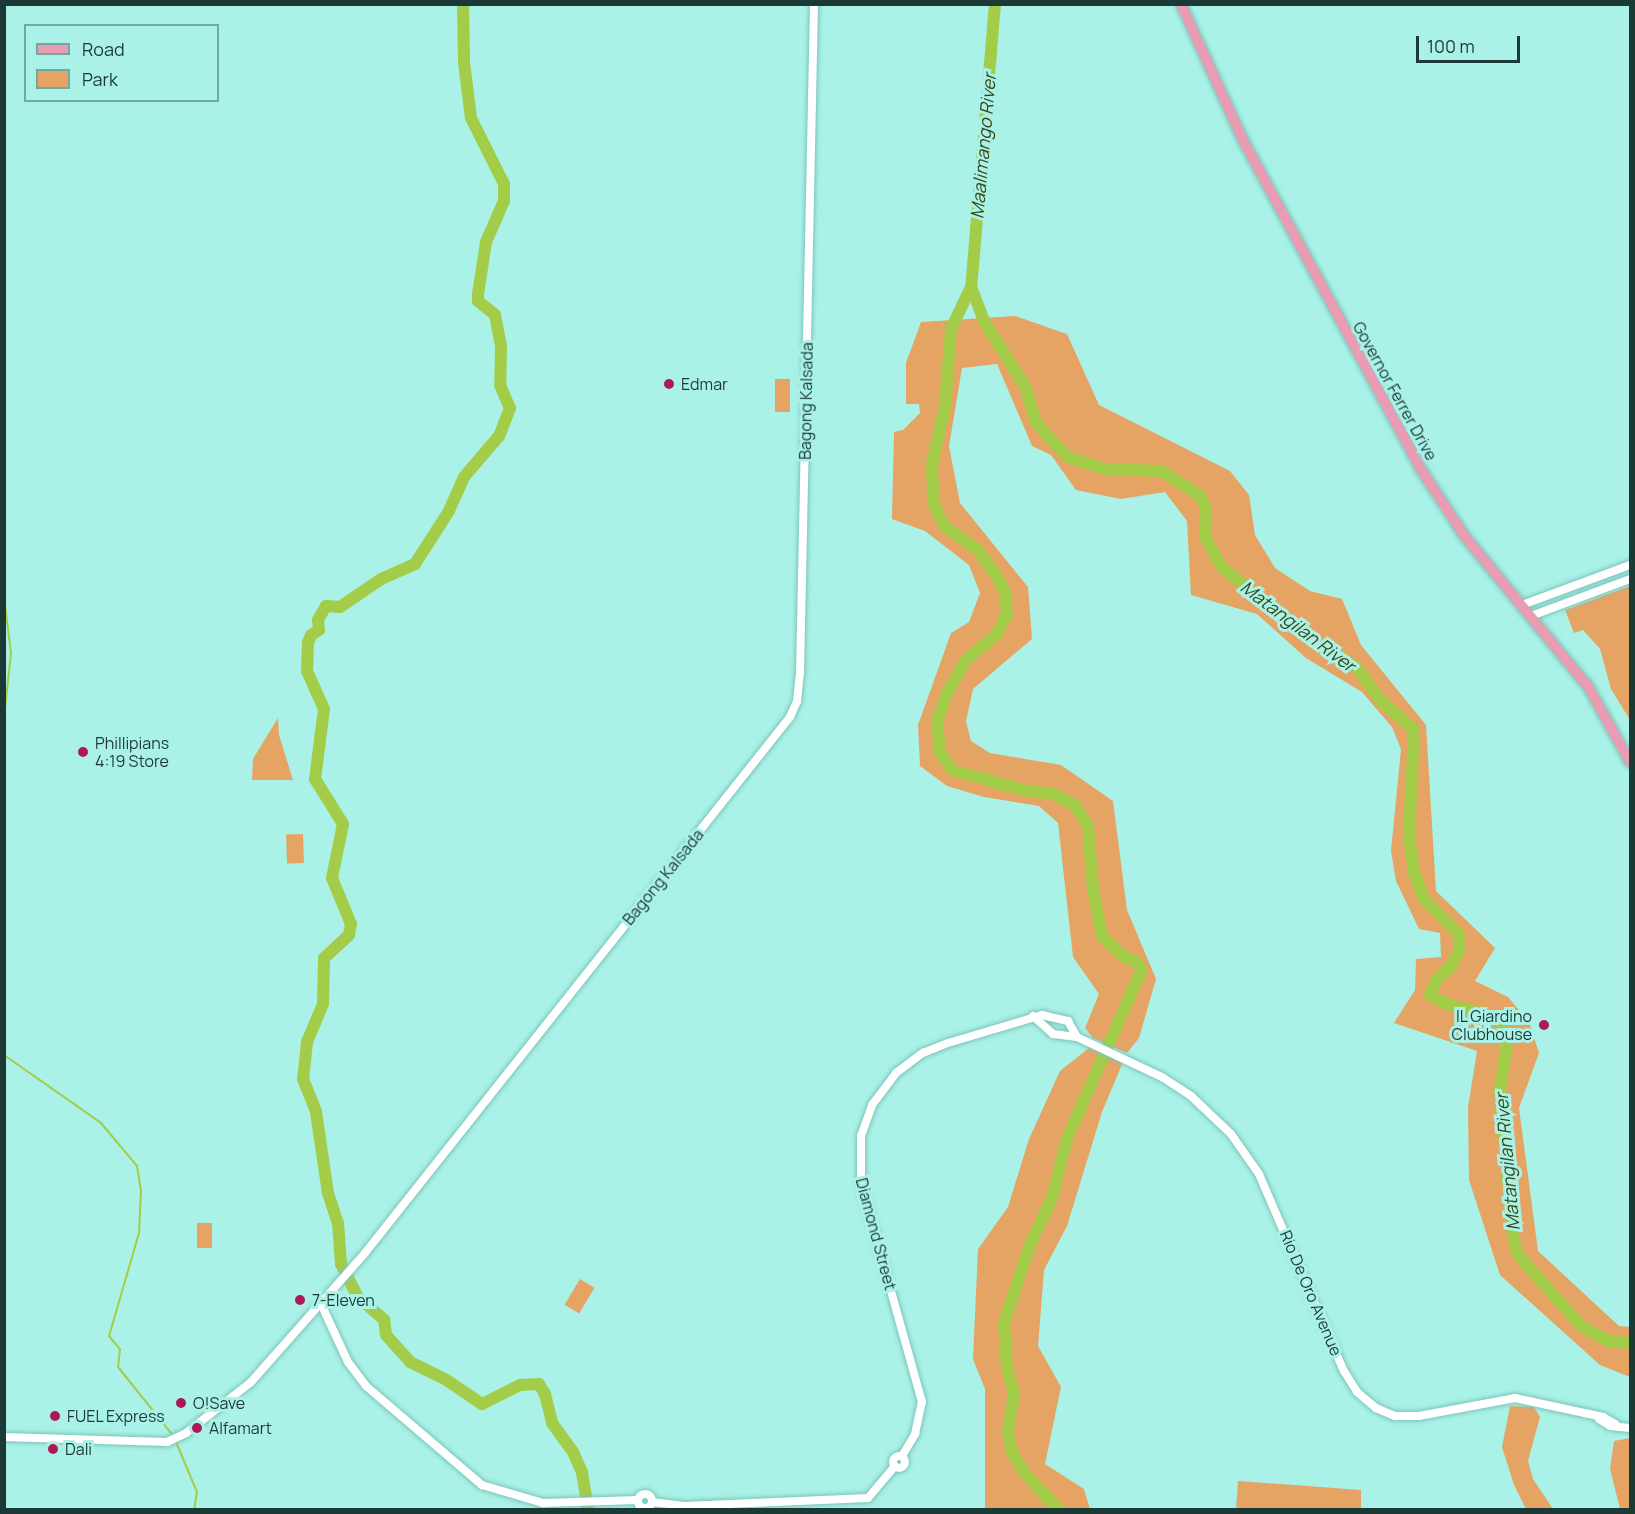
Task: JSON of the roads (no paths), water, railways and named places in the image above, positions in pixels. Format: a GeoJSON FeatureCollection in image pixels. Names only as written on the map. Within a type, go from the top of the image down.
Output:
{"type":"FeatureCollection","features":[{"type":"Feature","properties":{"kind":"main road","name":"Governor Ferrer Drive"},"geometry":{"type":"LineString","coordinates":[[1181,4],[1243,140],[1392,420],[1441,504],[1589,688],[1630,762]]}},
{"type":"Feature","properties":{"kind":"street","name":"Bagong Kalsada"},"geometry":{"type":"LineString","coordinates":[[4,1437],[175,1439],[251,1382],[352,1269],[765,751],[797,701],[814,4]]}},
{"type":"Feature","properties":{"kind":"street"},"geometry":{"type":"LineString","coordinates":[[1522,605],[1630,565]]}},
{"type":"Feature","properties":{"kind":"street"},"geometry":{"type":"LineString","coordinates":[[1531,616],[1630,579]]}},
{"type":"Feature","properties":{"kind":"street","name":"Rio De Oro Avenue"},"geometry":{"type":"LineString","coordinates":[[1033,1016],[1053,1034],[1077,1037],[1124,1058],[1191,1096],[1248,1155],[1272,1201],[1344,1371],[1357,1392],[1376,1408],[1395,1416],[1419,1416],[1515,1398],[1599,1419],[1612,1420],[1615,1424],[1630,1428]]}},
{"type":"Feature","properties":{"kind":"street","name":"Rio De Oro Avenue"},"geometry":{"type":"LineString","coordinates":[[948,1043],[1033,1016],[1061,1017],[1077,1037]]}},
{"type":"Feature","properties":{"kind":"street","name":"Diamond Street"},"geometry":{"type":"LineString","coordinates":[[322,1305],[348,1362],[366,1386],[482,1485],[537,1502],[638,1500],[646,1494],[652,1502],[684,1506],[868,1498],[895,1466],[894,1458],[902,1456],[918,1426],[920,1385],[865,1204],[858,1167],[859,1152],[866,1121],[884,1086],[910,1061],[948,1043]]}},
{"type":"Feature","properties":{"kind":"waterway"},"geometry":{"type":"LineString","coordinates":[[463,4],[464,62],[471,118],[504,184],[504,201],[486,242],[478,301],[495,315],[501,346],[500,385],[510,408],[499,436],[464,477],[449,511],[415,564],[381,579],[340,607],[326,606],[318,620],[319,630],[311,635],[308,643],[307,671],[324,709],[315,779],[343,824],[332,878],[351,924],[349,935],[324,958],[323,1004],[307,1042],[303,1079],[316,1112],[328,1193],[338,1223],[341,1264],[358,1297],[384,1320],[386,1335],[410,1362],[445,1379],[482,1404],[520,1385],[539,1384],[545,1394],[552,1423],[573,1452],[582,1472],[588,1510]]}},
{"type":"Feature","properties":{"kind":"waterway","name":"Matangilan River"},"geometry":{"type":"LineString","coordinates":[[995,4],[971,287],[985,323],[1025,386],[1036,422],[1068,457],[1104,469],[1161,471],[1199,495],[1206,507],[1206,539],[1223,568],[1303,633],[1357,668],[1380,700],[1414,730],[1409,836],[1414,872],[1424,899],[1459,934],[1460,949],[1452,965],[1437,979],[1430,995],[1449,1005],[1490,1015],[1502,1025],[1507,1042],[1500,1090],[1513,1236],[1518,1255],[1581,1326],[1608,1341],[1630,1343]]}},
{"type":"Feature","properties":{"kind":"waterway"},"geometry":{"type":"LineString","coordinates":[[971,287],[951,329],[945,406],[932,464],[933,502],[944,526],[978,550],[999,580],[1005,592],[1007,614],[997,634],[966,660],[948,691],[937,722],[940,752],[952,770],[1027,791],[1052,793],[1075,805],[1088,826],[1093,889],[1102,936],[1123,956],[1138,963],[1141,971],[1067,1139],[1052,1198],[1030,1245],[1004,1323],[1007,1368],[1014,1394],[1008,1432],[1012,1452],[1026,1475],[1059,1510]]}},
{"type":"Feature","properties":{"kind":"waterway"},"geometry":{"type":"LineString","coordinates":[[4,597],[11,653],[4,717]]}},
{"type":"Feature","properties":{"kind":"waterway"},"geometry":{"type":"LineString","coordinates":[[4,1055],[101,1123],[137,1166],[141,1190],[139,1233],[109,1336],[120,1349],[118,1367],[174,1437]]}},
{"type":"Feature","properties":{"kind":"waterway"},"geometry":{"type":"LineString","coordinates":[[176,1442],[197,1492],[194,1510]]}},
{"type":"Feature","properties":{"kind":"place","name":"Edmar"},"geometry":{"type":"Point","coordinates":[669,384]}},
{"type":"Feature","properties":{"kind":"place","name":"Phillipians 4:19 Store"},"geometry":{"type":"Point","coordinates":[83,752]}},
{"type":"Feature","properties":{"kind":"place","name":"IL Giardino Clubhouse"},"geometry":{"type":"Point","coordinates":[1544,1025]}},
{"type":"Feature","properties":{"kind":"place","name":"7-Eleven"},"geometry":{"type":"Point","coordinates":[300,1300]}},
{"type":"Feature","properties":{"kind":"place","name":"O!Save"},"geometry":{"type":"Point","coordinates":[181,1403]}},
{"type":"Feature","properties":{"kind":"place","name":"FUEL Express"},"geometry":{"type":"Point","coordinates":[55,1416]}},
{"type":"Feature","properties":{"kind":"place","name":"Alfamart"},"geometry":{"type":"Point","coordinates":[197,1428]}},
{"type":"Feature","properties":{"kind":"place","name":"Dali"},"geometry":{"type":"Point","coordinates":[53,1449]}},
{"type":"Feature","properties":{"kind":"water label","name":"Maalimango River"},"geometry":{"type":"Point","coordinates":[983,146]}}]}
